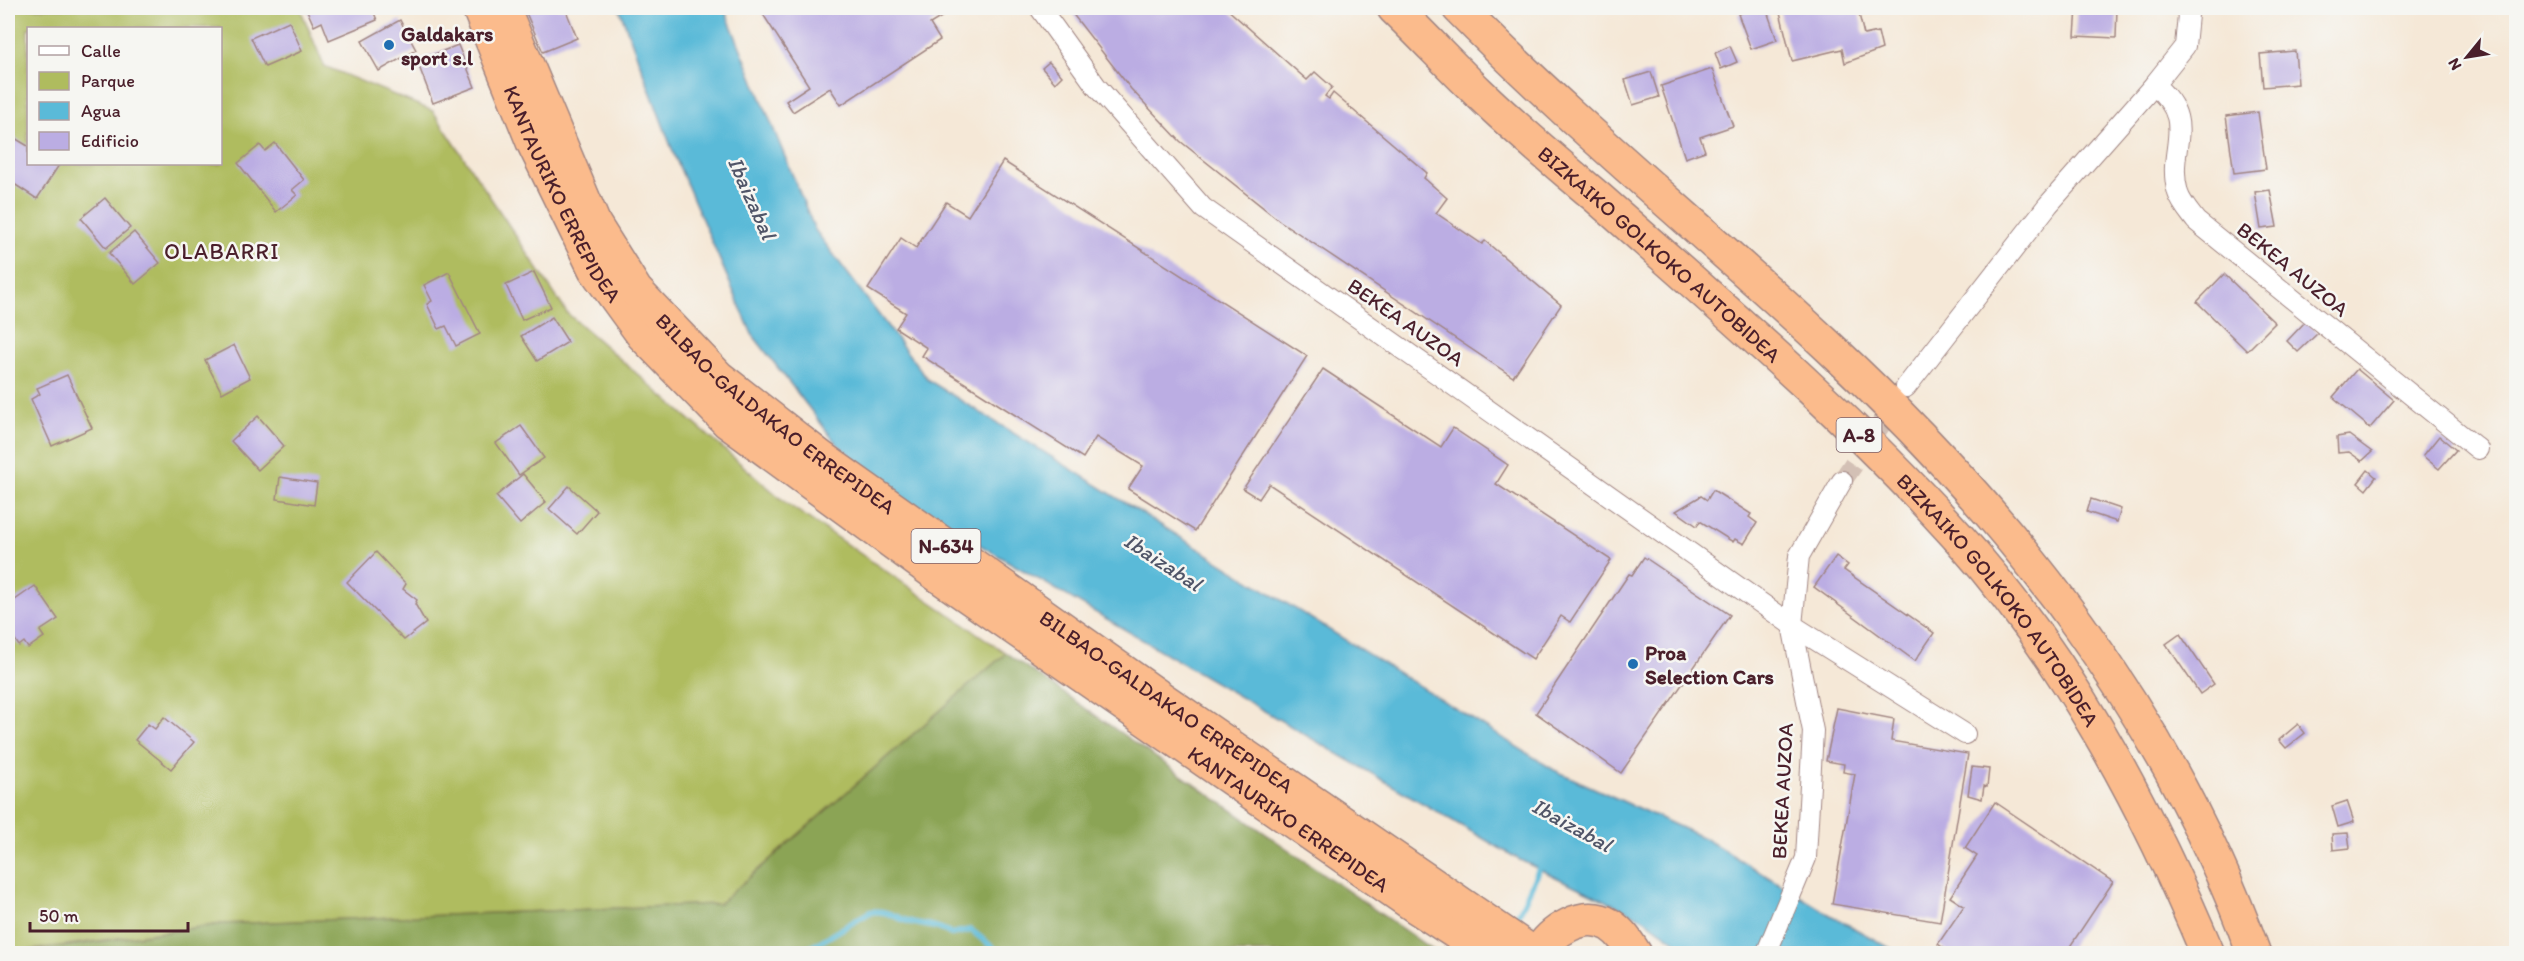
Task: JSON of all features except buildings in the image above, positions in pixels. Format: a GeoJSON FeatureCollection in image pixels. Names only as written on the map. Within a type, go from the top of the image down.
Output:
{"type":"FeatureCollection","features":[{"type":"Feature","properties":{"kind":"highway","name":"KANTAURIKO ERREPIDEA"},"geometry":{"type":"LineString","coordinates":[[479,8],[533,142],[595,269],[643,335],[728,422],[936,574],[1418,908],[1489,954]]}},
{"type":"Feature","properties":{"kind":"highway","name":"BILBAO-GALDAKAO ERREPIDEA"},"geometry":{"type":"LineString","coordinates":[[503,8],[594,224],[636,291],[718,377],[820,457],[1152,692],[1536,954]]}},
{"type":"Feature","properties":{"kind":"highway","name":"BIZKAIKO GOLKOKO AUTOBIDEA"},"geometry":{"type":"LineString","coordinates":[[1394,8],[1480,95],[1792,370],[1881,456],[1959,538],[2018,612],[2079,697],[2120,767],[2170,865],[2208,954]]}},
{"type":"Feature","properties":{"kind":"highway","name":"BIZKAIKO GOLKOKO AUTOBIDEA"},"geometry":{"type":"LineString","coordinates":[[1459,8],[1518,68],[1831,348],[1932,449],[2009,533],[2051,586],[2115,676],[2162,755],[2215,858],[2254,954]]}},
{"type":"Feature","properties":{"kind":"highway"},"geometry":{"type":"LineString","coordinates":[[1536,954],[1558,930],[1571,923],[1592,921],[1609,924],[1624,938],[1635,954]]}},
{"type":"Feature","properties":{"kind":"street","name":"BEKEA AUZOA"},"geometry":{"type":"LineString","coordinates":[[1040,8],[1096,86],[1203,208],[1792,625],[1965,734]]}},
{"type":"Feature","properties":{"kind":"street"},"geometry":{"type":"LineString","coordinates":[[1906,387],[2048,206],[2154,86],[2186,46],[2188,15],[2185,8]]}},
{"type":"Feature","properties":{"kind":"street","name":"BEKEA AUZOA"},"geometry":{"type":"LineString","coordinates":[[2154,86],[2170,99],[2179,116],[2176,172],[2178,194],[2196,221],[2478,449]]}},
{"type":"Feature","properties":{"kind":"street","name":"BEKEA AUZOA"},"geometry":{"type":"LineString","coordinates":[[1766,954],[1806,858],[1813,730],[1792,625],[1799,556],[1842,481]]}},
{"type":"Feature","properties":{"kind":"green space"},"geometry":{"type":"Polygon","coordinates":[[[8,8],[300,8],[324,66],[433,111],[567,313],[786,503],[1006,653],[719,904],[222,924],[8,953],[8,8]]]}},
{"type":"Feature","properties":{"kind":"green space"},"geometry":{"type":"Polygon","coordinates":[[[1006,653],[1437,953],[18,953],[222,924],[719,904],[1006,653]]]}},
{"type":"Feature","properties":{"kind":"water","name":"Ibaizabal"},"geometry":{"type":"Polygon","coordinates":[[[619,8],[724,8],[815,230],[928,380],[1554,770],[1704,838],[1832,916],[1899,953],[1692,953],[1642,918],[1520,860],[901,499],[836,443],[752,334],[675,157],[619,8]]]}},
{"type":"Feature","properties":{"kind":"waterway"},"geometry":{"type":"LineString","coordinates":[[1518,916],[1542,862]]}},
{"type":"Feature","properties":{"kind":"waterway"},"geometry":{"type":"LineString","coordinates":[[800,954],[870,912],[876,911],[936,927],[951,934],[971,930],[1001,954]]}},
{"type":"Feature","properties":{"kind":"tunnel"},"geometry":{"type":"LineString","coordinates":[[1842,481],[1897,401]]}},
{"type":"Feature","properties":{"kind":"place","name":"Galdakars sport s.l"},"geometry":{"type":"Point","coordinates":[389,45]}},
{"type":"Feature","properties":{"kind":"place","name":"Proa Selection Cars"},"geometry":{"type":"Point","coordinates":[1633,664]}},
{"type":"Feature","properties":{"kind":"district","name":"OLABARRI"},"geometry":{"type":"Point","coordinates":[222,251]}}]}
